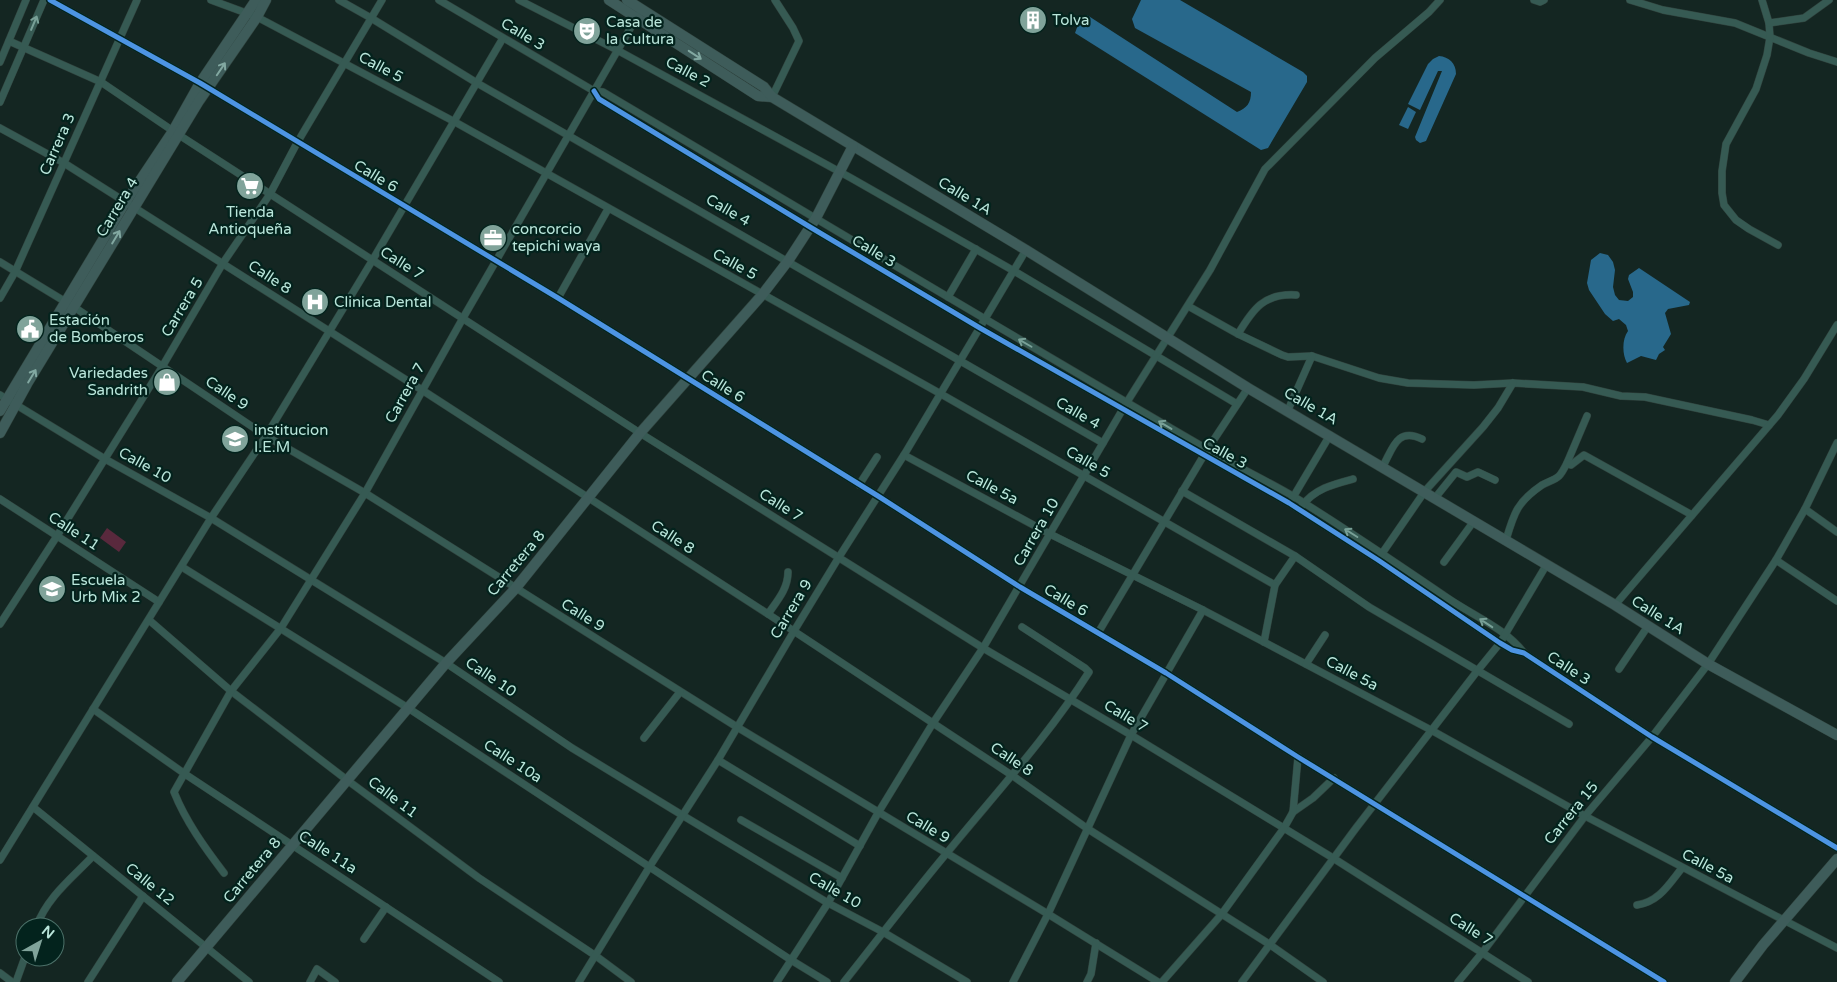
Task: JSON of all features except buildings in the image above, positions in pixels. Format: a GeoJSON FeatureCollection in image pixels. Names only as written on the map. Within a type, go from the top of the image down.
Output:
{"type":"FeatureCollection","features":[{"type":"Feature","properties":{"kind":"street"},"geometry":{"type":"LineString","coordinates":[[0,62],[2,52],[9,41],[26,0]]}},
{"type":"Feature","properties":{"kind":"street"},"geometry":{"type":"LineString","coordinates":[[0,102],[44,0]]}},
{"type":"Feature","properties":{"kind":"street","name":"Calle 6"},"geometry":{"type":"LineString","coordinates":[[50,0],[204,86],[296,143],[558,298],[878,496],[1020,587],[1166,673],[1298,757],[1664,982]]}},
{"type":"Feature","properties":{"kind":"street","name":"Carrera 3"},"geometry":{"type":"LineString","coordinates":[[0,298],[15,272],[137,0]]}},
{"type":"Feature","properties":{"kind":"street","name":"Calle 5"},"geometry":{"type":"LineString","coordinates":[[211,0],[252,16],[455,122],[941,394],[1275,585]]}},
{"type":"Feature","properties":{"kind":"street","name":"Carrera 4"},"geometry":{"type":"LineString","coordinates":[[252,16],[256,0]]}},
{"type":"Feature","properties":{"kind":"street","name":"Carrera 4"},"geometry":{"type":"LineString","coordinates":[[0,411],[70,305],[204,86],[252,16],[266,0]]}},
{"type":"Feature","properties":{"kind":"street","name":"Calle 4"},"geometry":{"type":"LineString","coordinates":[[339,0],[372,18],[477,83],[1103,443]]}},
{"type":"Feature","properties":{"kind":"street","name":"Carrera 5"},"geometry":{"type":"LineString","coordinates":[[0,624],[58,536],[162,367],[223,263],[270,194],[296,143],[382,0]]}},
{"type":"Feature","properties":{"kind":"street","name":"Calle 3"},"geometry":{"type":"LineString","coordinates":[[439,0],[594,91],[603,92],[985,320],[1127,402],[1378,560],[1500,643],[1512,650],[1524,653]]}},
{"type":"Feature","properties":{"kind":"street","name":"Calle 2"},"geometry":{"type":"LineString","coordinates":[[519,0],[617,50],[976,249],[1237,404]]}},
{"type":"Feature","properties":{"kind":"street"},"geometry":{"type":"LineString","coordinates":[[532,7],[537,0]]}},
{"type":"Feature","properties":{"kind":"street","name":"Calle 1A"},"geometry":{"type":"LineString","coordinates":[[609,0],[639,13],[758,96],[772,97],[1168,336],[1248,388],[1383,466],[1615,605],[1708,664],[1837,735]]}},
{"type":"Feature","properties":{"kind":"street","name":"Calle 1A"},"geometry":{"type":"LineString","coordinates":[[627,0],[639,13]]}},
{"type":"Feature","properties":{"kind":"street"},"geometry":{"type":"LineString","coordinates":[[772,97],[798,42],[793,28],[776,0]]}},
{"type":"Feature","properties":{"kind":"street","name":"Carrera 10"},"geometry":{"type":"LineString","coordinates":[[777,982],[828,903],[878,813],[933,723],[983,648],[1020,587],[1127,402],[1210,270],[1265,169],[1376,58],[1429,12],[1440,0]]}},
{"type":"Feature","properties":{"kind":"street"},"geometry":{"type":"LineString","coordinates":[[1534,0],[1540,2],[1544,0]]}},
{"type":"Feature","properties":{"kind":"street"},"geometry":{"type":"LineString","coordinates":[[1630,0],[1663,10],[1735,23],[1770,36],[1809,54],[1837,62]]}},
{"type":"Feature","properties":{"kind":"street"},"geometry":{"type":"LineString","coordinates":[[1762,0],[1769,23],[1768,55],[1756,88],[1726,144],[1721,183],[1724,205],[1733,217],[1748,229],[1778,245]]}},
{"type":"Feature","properties":{"kind":"street"},"geometry":{"type":"LineString","coordinates":[[1769,23],[1804,18],[1829,0]]}},
{"type":"Feature","properties":{"kind":"street","name":"Carrera 7"},"geometry":{"type":"LineString","coordinates":[[224,873],[201,842],[174,792],[231,691],[281,628],[365,493],[463,318],[639,13]]}},
{"type":"Feature","properties":{"kind":"street"},"geometry":{"type":"LineString","coordinates":[[0,860],[211,518],[266,436],[455,122],[503,38]]}},
{"type":"Feature","properties":{"kind":"street","name":"Calle 7"},"geometry":{"type":"LineString","coordinates":[[9,41],[101,82],[372,261],[640,433],[983,648],[1333,858],[1528,982]]}},
{"type":"Feature","properties":{"kind":"street"},"geometry":{"type":"LineString","coordinates":[[2,52],[18,58]]}},
{"type":"Feature","properties":{"kind":"street","name":"Calle 3"},"geometry":{"type":"LineString","coordinates":[[594,91],[599,99],[980,328],[1123,409],[1293,496],[1383,553],[1505,635],[1515,642],[1524,653],[1652,738],[1837,848]]}},
{"type":"Feature","properties":{"kind":"street","name":"Calle 8"},"geometry":{"type":"LineString","coordinates":[[0,128],[64,163],[422,390],[768,614],[1013,776],[1088,829],[1269,944],[1323,982]]}},
{"type":"Feature","properties":{"kind":"street","name":"Carretera 8"},"geometry":{"type":"LineString","coordinates":[[178,982],[446,663],[515,589],[640,433],[762,295],[788,261],[816,218],[853,146]]}},
{"type":"Feature","properties":{"kind":"street"},"geometry":{"type":"LineString","coordinates":[[558,298],[608,209]]}},
{"type":"Feature","properties":{"kind":"street"},"geometry":{"type":"LineString","coordinates":[[948,297],[976,249]]}},
{"type":"Feature","properties":{"kind":"street","name":"Carrera 9"},"geometry":{"type":"LineString","coordinates":[[579,982],[718,760],[839,557],[904,456],[1026,250]]}},
{"type":"Feature","properties":{"kind":"street","name":"Calle 9"},"geometry":{"type":"LineString","coordinates":[[0,262],[70,305],[266,436],[365,493],[680,692],[1158,982]]}},
{"type":"Feature","properties":{"kind":"street"},"geometry":{"type":"LineString","coordinates":[[1238,334],[1248,316],[1260,304],[1273,296],[1284,294],[1296,295]]}},
{"type":"Feature","properties":{"kind":"street"},"geometry":{"type":"LineString","coordinates":[[1188,306],[1238,334],[1282,355],[1288,357],[1312,356],[1380,378],[1408,382],[1474,385],[1512,383],[1583,387],[1621,396],[1645,397],[1769,425]]}},
{"type":"Feature","properties":{"kind":"street"},"geometry":{"type":"LineString","coordinates":[[1615,605],[1778,415],[1804,379],[1837,325]]}},
{"type":"Feature","properties":{"kind":"street"},"geometry":{"type":"LineString","coordinates":[[1288,410],[1312,356]]}},
{"type":"Feature","properties":{"kind":"street"},"geometry":{"type":"LineString","coordinates":[[1378,560],[1425,491],[1483,427],[1498,408],[1512,383]]}},
{"type":"Feature","properties":{"kind":"street"},"geometry":{"type":"LineString","coordinates":[[1098,633],[1182,492],[1248,388]]}},
{"type":"Feature","properties":{"kind":"street","name":"Carrera 4"},"geometry":{"type":"LineString","coordinates":[[0,434],[7,400]]}},
{"type":"Feature","properties":{"kind":"street","name":"Calle 10"},"geometry":{"type":"LineString","coordinates":[[7,400],[105,459],[211,518],[312,580],[446,663],[572,748],[682,815],[828,903],[883,932],[967,982]]}},
{"type":"Feature","properties":{"kind":"street"},"geometry":{"type":"LineString","coordinates":[[1506,540],[1514,512],[1544,484],[1558,478],[1567,463],[1587,416]]}},
{"type":"Feature","properties":{"kind":"street"},"geometry":{"type":"LineString","coordinates":[[1383,466],[1397,440],[1402,436],[1407,434],[1414,435],[1422,439]]}},
{"type":"Feature","properties":{"kind":"street"},"geometry":{"type":"LineString","coordinates":[[1289,503],[1330,435]]}},
{"type":"Feature","properties":{"kind":"street","name":"Carrera 15"},"geometry":{"type":"LineString","coordinates":[[1458,982],[1585,816],[1652,738],[1708,664],[1776,560],[1805,509],[1837,443]]}},
{"type":"Feature","properties":{"kind":"street"},"geometry":{"type":"LineString","coordinates":[[1567,463],[1574,464],[1584,455],[1692,515]]}},
{"type":"Feature","properties":{"kind":"street","name":"Calle 5a"},"geometry":{"type":"LineString","coordinates":[[904,456],[1050,534],[1203,610],[1306,664],[1431,730],[1682,868],[1837,948]]}},
{"type":"Feature","properties":{"kind":"street"},"geometry":{"type":"LineString","coordinates":[[859,485],[877,458]]}},
{"type":"Feature","properties":{"kind":"street"},"geometry":{"type":"LineString","coordinates":[[1435,498],[1454,473],[1458,472],[1467,477],[1478,472],[1496,480]]}},
{"type":"Feature","properties":{"kind":"street"},"geometry":{"type":"LineString","coordinates":[[1299,510],[1309,497],[1330,485],[1353,479]]}},
{"type":"Feature","properties":{"kind":"street"},"geometry":{"type":"LineString","coordinates":[[1182,492],[1295,556],[1369,607],[1569,724]]}},
{"type":"Feature","properties":{"kind":"street","name":"Calle 11"},"geometry":{"type":"LineString","coordinates":[[0,499],[159,602]]}},
{"type":"Feature","properties":{"kind":"street"},"geometry":{"type":"LineString","coordinates":[[1805,509],[1837,532]]}},
{"type":"Feature","properties":{"kind":"street"},"geometry":{"type":"LineString","coordinates":[[1444,562],[1474,521]]}},
{"type":"Feature","properties":{"kind":"street"},"geometry":{"type":"LineString","coordinates":[[1264,642],[1275,585],[1295,556]]}},
{"type":"Feature","properties":{"kind":"street"},"geometry":{"type":"LineString","coordinates":[[1776,560],[1837,601]]}},
{"type":"Feature","properties":{"kind":"street"},"geometry":{"type":"LineString","coordinates":[[1242,982],[1333,858],[1500,643],[1547,564]]}},
{"type":"Feature","properties":{"kind":"street","name":"Calle 10a"},"geometry":{"type":"LineString","coordinates":[[182,567],[408,708],[827,982]]}},
{"type":"Feature","properties":{"kind":"street"},"geometry":{"type":"LineString","coordinates":[[768,614],[784,592],[788,572]]}},
{"type":"Feature","properties":{"kind":"street"},"geometry":{"type":"LineString","coordinates":[[1013,982],[1048,914],[1130,735],[1203,610]]}},
{"type":"Feature","properties":{"kind":"street","name":"Calle 11"},"geometry":{"type":"LineString","coordinates":[[149,620],[231,691],[347,780],[479,878],[596,956],[631,982]]}},
{"type":"Feature","properties":{"kind":"street"},"geometry":{"type":"LineString","coordinates":[[1620,669],[1648,626]]}},
{"type":"Feature","properties":{"kind":"street"},"geometry":{"type":"LineString","coordinates":[[844,982],[946,853],[1013,776],[1071,700],[1089,670],[1022,627]]}},
{"type":"Feature","properties":{"kind":"street"},"geometry":{"type":"LineString","coordinates":[[1306,664],[1325,635]]}},
{"type":"Feature","properties":{"kind":"street"},"geometry":{"type":"LineString","coordinates":[[644,738],[680,692]]}},
{"type":"Feature","properties":{"kind":"street","name":"Calle 11a"},"geometry":{"type":"LineString","coordinates":[[93,709],[185,774],[499,982]]}},
{"type":"Feature","properties":{"kind":"street"},"geometry":{"type":"LineString","coordinates":[[1162,982],[1221,915],[1284,828],[1293,812],[1298,757]]}},
{"type":"Feature","properties":{"kind":"street"},"geometry":{"type":"LineString","coordinates":[[718,760],[860,846]]}},
{"type":"Feature","properties":{"kind":"street"},"geometry":{"type":"LineString","coordinates":[[1293,812],[1313,798],[1334,778]]}},
{"type":"Feature","properties":{"kind":"street","name":"Calle 12"},"geometry":{"type":"LineString","coordinates":[[33,807],[249,982]]}},
{"type":"Feature","properties":{"kind":"street"},"geometry":{"type":"LineString","coordinates":[[741,820],[842,878]]}},
{"type":"Feature","properties":{"kind":"street"},"geometry":{"type":"LineString","coordinates":[[40,917],[52,898],[93,856]]}},
{"type":"Feature","properties":{"kind":"street"},"geometry":{"type":"LineString","coordinates":[[1735,982],[1837,859]]}},
{"type":"Feature","properties":{"kind":"street"},"geometry":{"type":"LineString","coordinates":[[1637,904],[1648,903],[1654,899],[1682,868]]}},
{"type":"Feature","properties":{"kind":"street"},"geometry":{"type":"LineString","coordinates":[[88,982],[143,896]]}},
{"type":"Feature","properties":{"kind":"street"},"geometry":{"type":"LineString","coordinates":[[364,939],[386,907]]}},
{"type":"Feature","properties":{"kind":"street"},"geometry":{"type":"LineString","coordinates":[[1086,982],[1091,974],[1096,944]]}},
{"type":"Feature","properties":{"kind":"street"},"geometry":{"type":"LineString","coordinates":[[16,982],[21,967]]}},
{"type":"Feature","properties":{"kind":"street"},"geometry":{"type":"LineString","coordinates":[[310,982],[318,969],[335,982]]}},
{"type":"Feature","properties":{"kind":"street"},"geometry":{"type":"LineString","coordinates":[[0,973],[12,982]]}},
{"type":"Feature","properties":{"kind":"shaded area"},"geometry":{"type":"Polygon","coordinates":[[[107,528],[126,542],[119,552],[100,538],[107,528]]]}},
{"type":"Feature","properties":{"kind":"water"},"geometry":{"type":"Polygon","coordinates":[[[1141,0],[1180,0],[1307,76],[1307,82],[1268,148],[1261,150],[1075,33],[1079,22],[1087,15],[1237,112],[1246,107],[1251,92],[1135,28],[1132,19],[1141,0]]]}},
{"type":"Feature","properties":{"kind":"water"},"geometry":{"type":"Polygon","coordinates":[[[1439,56],[1451,61],[1455,67],[1456,74],[1426,141],[1420,143],[1415,137],[1442,71],[1438,71],[1420,110],[1408,104],[1428,64],[1439,56]]]}},
{"type":"Feature","properties":{"kind":"water"},"geometry":{"type":"Polygon","coordinates":[[[1408,107],[1416,112],[1408,129],[1399,125],[1408,107]]]}},
{"type":"Feature","properties":{"kind":"water"},"geometry":{"type":"Polygon","coordinates":[[[1600,253],[1608,255],[1613,262],[1615,270],[1613,287],[1615,295],[1619,300],[1628,301],[1633,297],[1628,279],[1629,275],[1639,268],[1690,302],[1689,305],[1668,309],[1665,313],[1671,334],[1663,347],[1665,350],[1659,354],[1656,360],[1641,356],[1627,363],[1623,347],[1628,331],[1626,325],[1619,319],[1613,321],[1605,314],[1589,290],[1587,283],[1591,260],[1600,253]]]}},
{"type":"Feature","properties":{"kind":"cycle path"},"geometry":{"type":"LineString","coordinates":[[50,0],[200,83],[558,298],[878,496],[1020,587],[1166,673],[1298,757],[1664,982]]}},
{"type":"Feature","properties":{"kind":"cycle path"},"geometry":{"type":"LineString","coordinates":[[594,91],[599,99],[980,328],[1289,503],[1378,560],[1500,643],[1512,650],[1524,653],[1652,737],[1837,848]]}},
{"type":"Feature","properties":{"kind":"place","name":"Tolva"},"geometry":{"type":"Point","coordinates":[1033,20]}},
{"type":"Feature","properties":{"kind":"place","name":"Casa de la Cultura"},"geometry":{"type":"Point","coordinates":[587,31]}},
{"type":"Feature","properties":{"kind":"place","name":"Tienda Antioqueña"},"geometry":{"type":"Point","coordinates":[250,186]}},
{"type":"Feature","properties":{"kind":"place","name":"concorcio tepichi waya"},"geometry":{"type":"Point","coordinates":[493,238]}},
{"type":"Feature","properties":{"kind":"place","name":"Clinica Dental"},"geometry":{"type":"Point","coordinates":[315,302]}},
{"type":"Feature","properties":{"kind":"place","name":"Estación de Bomberos"},"geometry":{"type":"Point","coordinates":[30,329]}},
{"type":"Feature","properties":{"kind":"place","name":"Variedades Sandrith"},"geometry":{"type":"Point","coordinates":[167,382]}},
{"type":"Feature","properties":{"kind":"place","name":"institucion I.E.M"},"geometry":{"type":"Point","coordinates":[235,439]}},
{"type":"Feature","properties":{"kind":"place","name":"Escuela Urb Mix 2"},"geometry":{"type":"Point","coordinates":[52,589]}}]}
